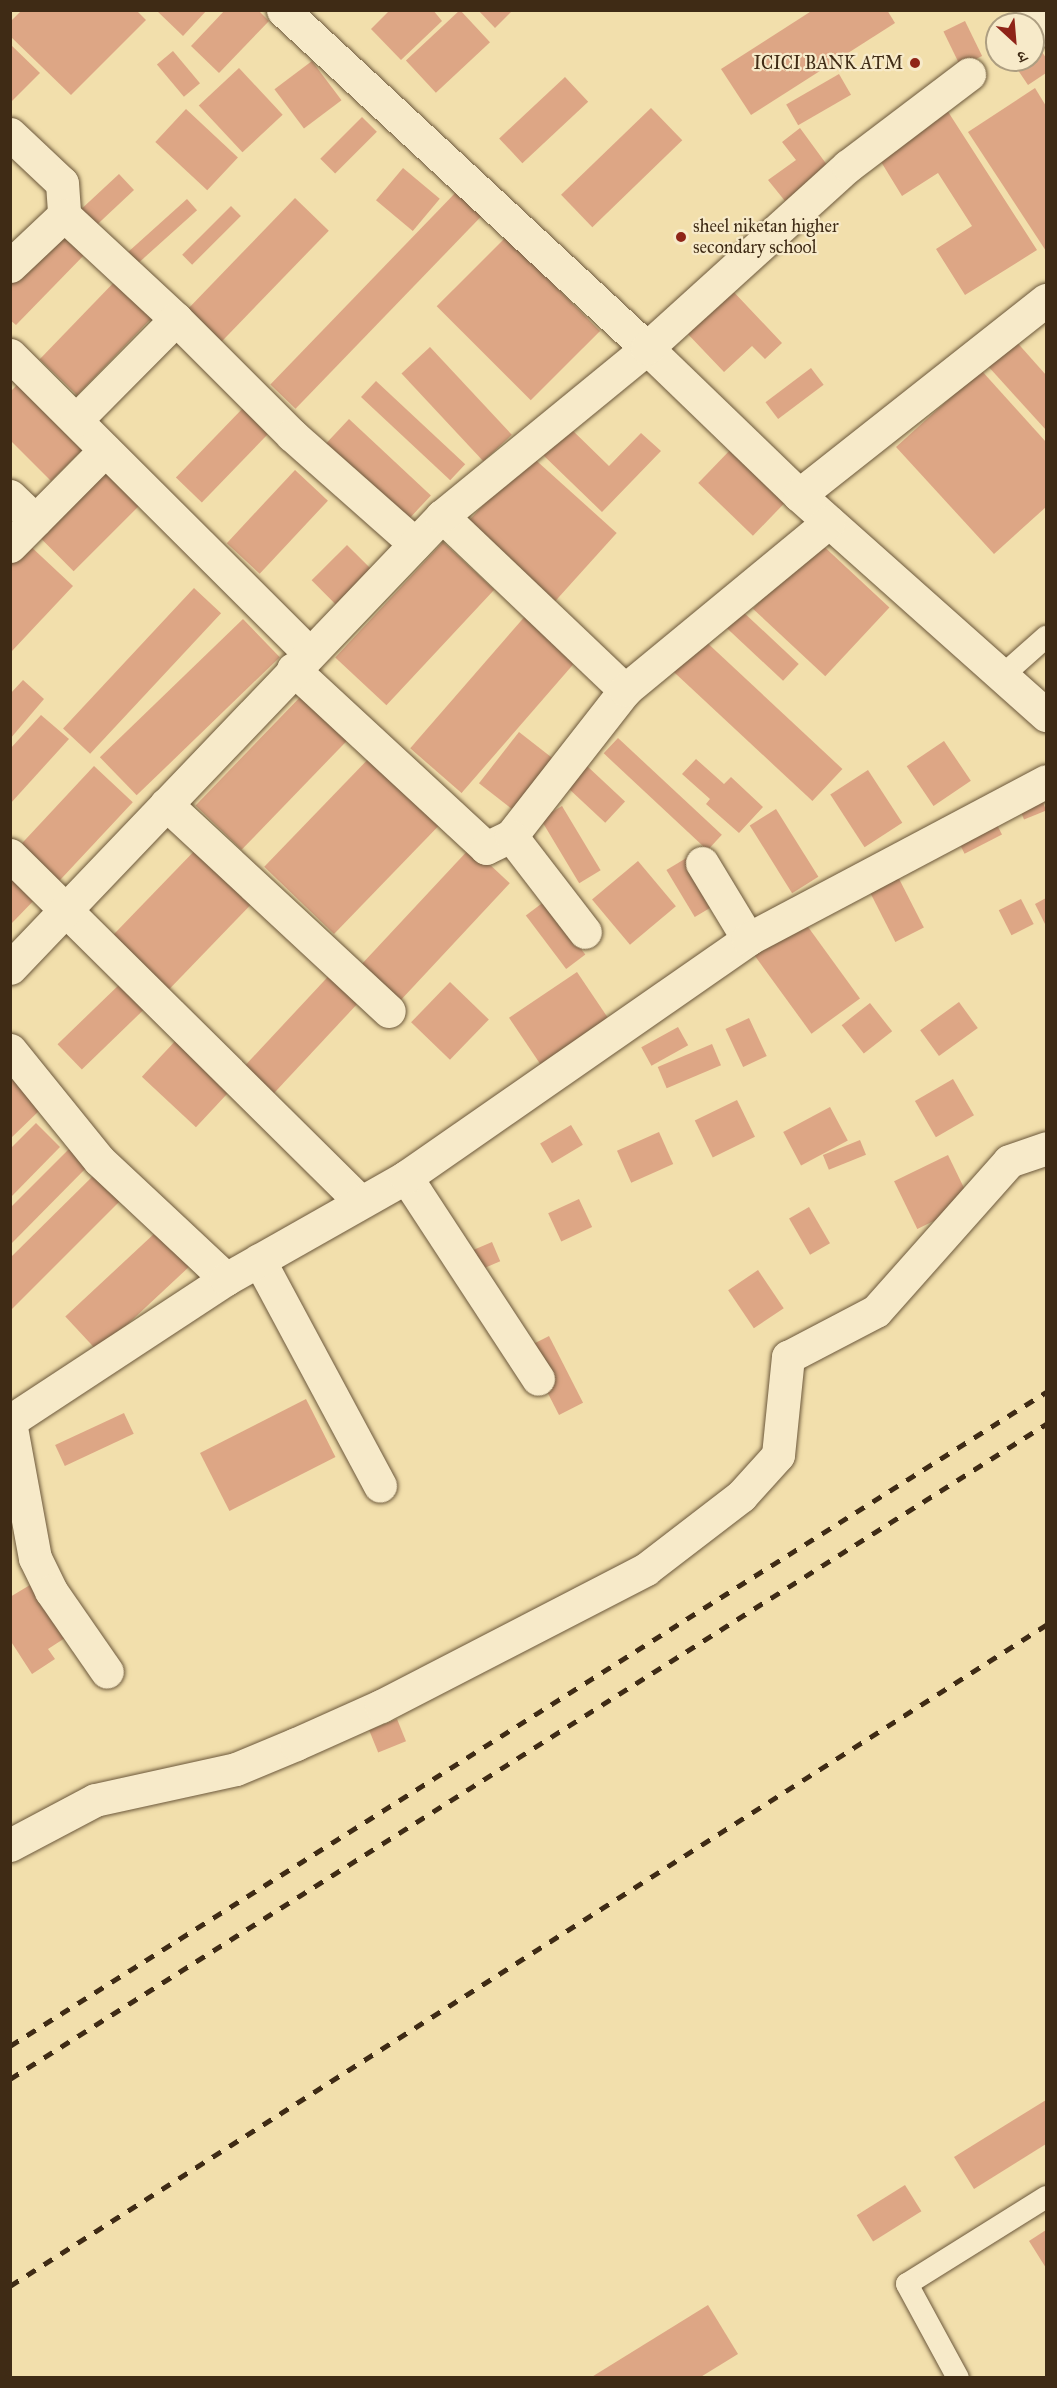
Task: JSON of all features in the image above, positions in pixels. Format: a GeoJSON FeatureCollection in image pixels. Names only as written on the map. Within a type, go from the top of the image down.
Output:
{"type":"FeatureCollection","features":[{"type":"Feature","properties":{"kind":"street"},"geometry":{"type":"LineString","coordinates":[[283,10],[647,348],[799,495],[1047,715]]}},
{"type":"Feature","properties":{"kind":"street"},"geometry":{"type":"LineString","coordinates":[[1032,10],[1047,30]]}},
{"type":"Feature","properties":{"kind":"street"},"geometry":{"type":"LineString","coordinates":[[10,968],[301,660],[442,516],[647,348],[848,166],[969,74]]}},
{"type":"Feature","properties":{"kind":"street"},"geometry":{"type":"LineString","coordinates":[[10,134],[62,183],[64,215],[176,319],[292,435],[415,544]]}},
{"type":"Feature","properties":{"kind":"street"},"geometry":{"type":"LineString","coordinates":[[10,266],[64,215]]}},
{"type":"Feature","properties":{"kind":"street"},"geometry":{"type":"LineString","coordinates":[[799,495],[1047,300]]}},
{"type":"Feature","properties":{"kind":"street"},"geometry":{"type":"LineString","coordinates":[[76,420],[176,319]]}},
{"type":"Feature","properties":{"kind":"street"},"geometry":{"type":"LineString","coordinates":[[10,355],[105,450],[301,660],[486,848],[511,836],[625,690],[829,522]]}},
{"type":"Feature","properties":{"kind":"street"},"geometry":{"type":"LineString","coordinates":[[10,546],[105,450]]}},
{"type":"Feature","properties":{"kind":"street"},"geometry":{"type":"LineString","coordinates":[[10,496],[35,520]]}},
{"type":"Feature","properties":{"kind":"street"},"geometry":{"type":"LineString","coordinates":[[442,516],[625,690]]}},
{"type":"Feature","properties":{"kind":"street"},"geometry":{"type":"LineString","coordinates":[[106,1672],[51,1591],[35,1558],[10,1421],[226,1279],[359,1200],[405,1177],[748,939],[1047,781]]}},
{"type":"Feature","properties":{"kind":"street"},"geometry":{"type":"LineString","coordinates":[[166,804],[388,1011]]}},
{"type":"Feature","properties":{"kind":"street"},"geometry":{"type":"LineString","coordinates":[[511,836],[585,932]]}},
{"type":"Feature","properties":{"kind":"street"},"geometry":{"type":"LineString","coordinates":[[10,855],[359,1200]]}},
{"type":"Feature","properties":{"kind":"street"},"geometry":{"type":"LineString","coordinates":[[702,863],[748,939]]}},
{"type":"Feature","properties":{"kind":"street"},"geometry":{"type":"LineString","coordinates":[[10,1050],[99,1160],[226,1279]]}},
{"type":"Feature","properties":{"kind":"street"},"geometry":{"type":"LineString","coordinates":[[10,1845],[95,1800],[236,1769],[296,1744],[381,1706],[646,1569],[741,1496],[778,1455],[788,1356],[876,1311],[1009,1161],[1047,1148]]}},
{"type":"Feature","properties":{"kind":"street"},"geometry":{"type":"LineString","coordinates":[[405,1177],[538,1379]]}},
{"type":"Feature","properties":{"kind":"street"},"geometry":{"type":"LineString","coordinates":[[259,1260],[380,1486]]}},
{"type":"Feature","properties":{"kind":"lane"},"geometry":{"type":"LineString","coordinates":[[1002,676],[1047,637]]}},
{"type":"Feature","properties":{"kind":"lane"},"geometry":{"type":"LineString","coordinates":[[958,2378],[908,2284],[1047,2197]]}},
{"type":"Feature","properties":{"kind":"building"},"geometry":{"type":"Polygon","coordinates":[[[22,10],[136,10],[146,20],[71,95],[10,36],[10,22],[22,10]]]}},
{"type":"Feature","properties":{"kind":"building"},"geometry":{"type":"Polygon","coordinates":[[[156,10],[207,10],[183,36],[156,10]]]}},
{"type":"Feature","properties":{"kind":"building"},"geometry":{"type":"Polygon","coordinates":[[[225,10],[258,10],[269,21],[219,73],[191,46],[225,10]]]}},
{"type":"Feature","properties":{"kind":"building"},"geometry":{"type":"Polygon","coordinates":[[[390,10],[433,10],[442,21],[401,60],[371,29],[390,10]]]}},
{"type":"Feature","properties":{"kind":"building"},"geometry":{"type":"Polygon","coordinates":[[[460,10],[490,42],[436,93],[406,60],[460,10]]]}},
{"type":"Feature","properties":{"kind":"building"},"geometry":{"type":"Polygon","coordinates":[[[478,10],[513,10],[495,28],[478,10]]]}},
{"type":"Feature","properties":{"kind":"building"},"geometry":{"type":"Polygon","coordinates":[[[813,10],[887,10],[895,23],[751,115],[721,69],[813,10]]]}},
{"type":"Feature","properties":{"kind":"building"},"geometry":{"type":"Polygon","coordinates":[[[965,21],[982,56],[961,67],[943,32],[965,21]]]}},
{"type":"Feature","properties":{"kind":"building"},"geometry":{"type":"Polygon","coordinates":[[[10,44],[40,73],[10,103],[10,44]]]}},
{"type":"Feature","properties":{"kind":"building"},"geometry":{"type":"Polygon","coordinates":[[[173,51],[200,83],[184,97],[157,64],[173,51]]]}},
{"type":"Feature","properties":{"kind":"building"},"geometry":{"type":"Polygon","coordinates":[[[1045,56],[1046,73],[1028,85],[1019,72],[1045,72],[1045,56]]]}},
{"type":"Feature","properties":{"kind":"building"},"geometry":{"type":"Polygon","coordinates":[[[312,61],[341,100],[304,128],[274,89],[312,61]]]}},
{"type":"Feature","properties":{"kind":"building"},"geometry":{"type":"Polygon","coordinates":[[[239,68],[283,115],[242,152],[199,106],[239,68]]]}},
{"type":"Feature","properties":{"kind":"building"},"geometry":{"type":"Polygon","coordinates":[[[839,74],[851,95],[798,125],[786,104],[839,74]]]}},
{"type":"Feature","properties":{"kind":"building"},"geometry":{"type":"Polygon","coordinates":[[[565,77],[588,102],[522,163],[499,138],[565,77]]]}},
{"type":"Feature","properties":{"kind":"building"},"geometry":{"type":"Polygon","coordinates":[[[1035,88],[1046,106],[1046,251],[968,132],[1035,88]]]}},
{"type":"Feature","properties":{"kind":"building"},"geometry":{"type":"Polygon","coordinates":[[[945,107],[1037,250],[965,295],[936,249],[972,226],[938,173],[902,196],[875,152],[945,107]]]}},
{"type":"Feature","properties":{"kind":"building"},"geometry":{"type":"Polygon","coordinates":[[[651,108],[682,140],[592,227],[561,195],[651,108]]]}},
{"type":"Feature","properties":{"kind":"building"},"geometry":{"type":"Polygon","coordinates":[[[186,109],[238,157],[207,190],[155,142],[186,109]]]}},
{"type":"Feature","properties":{"kind":"building"},"geometry":{"type":"Polygon","coordinates":[[[362,117],[377,132],[335,174],[320,159],[362,117]]]}},
{"type":"Feature","properties":{"kind":"building"},"geometry":{"type":"Polygon","coordinates":[[[800,128],[830,169],[785,201],[768,180],[796,160],[782,142],[800,128]]]}},
{"type":"Feature","properties":{"kind":"building"},"geometry":{"type":"Polygon","coordinates":[[[403,168],[440,199],[413,231],[376,200],[403,168]]]}},
{"type":"Feature","properties":{"kind":"building"},"geometry":{"type":"Polygon","coordinates":[[[119,174],[134,190],[95,227],[80,211],[119,174]]]}},
{"type":"Feature","properties":{"kind":"building"},"geometry":{"type":"Polygon","coordinates":[[[460,188],[485,212],[296,409],[270,384],[460,188]]]}},
{"type":"Feature","properties":{"kind":"building"},"geometry":{"type":"Polygon","coordinates":[[[295,198],[329,231],[219,344],[185,312],[295,198]]]}},
{"type":"Feature","properties":{"kind":"building"},"geometry":{"type":"Polygon","coordinates":[[[187,199],[197,210],[135,266],[125,255],[187,199]]]}},
{"type":"Feature","properties":{"kind":"building"},"geometry":{"type":"Polygon","coordinates":[[[231,206],[241,216],[192,265],[182,255],[231,206]]]}},
{"type":"Feature","properties":{"kind":"building"},"geometry":{"type":"Polygon","coordinates":[[[65,228],[88,251],[16,325],[10,320],[10,283],[65,228]]]}},
{"type":"Feature","properties":{"kind":"building"},"geometry":{"type":"Polygon","coordinates":[[[506,237],[600,331],[531,400],[437,306],[506,237]]]}},
{"type":"Feature","properties":{"kind":"building"},"geometry":{"type":"Polygon","coordinates":[[[121,275],[158,311],[77,395],[40,359],[121,275]]]}},
{"type":"Feature","properties":{"kind":"building"},"geometry":{"type":"Polygon","coordinates":[[[730,288],[782,343],[765,359],[752,346],[724,372],[684,330],[730,288]]]}},
{"type":"Feature","properties":{"kind":"building"},"geometry":{"type":"Polygon","coordinates":[[[1015,340],[1046,375],[1046,430],[987,365],[1015,340]]]}},
{"type":"Feature","properties":{"kind":"building"},"geometry":{"type":"Polygon","coordinates":[[[430,347],[512,435],[483,461],[401,374],[430,347]]]}},
{"type":"Feature","properties":{"kind":"building"},"geometry":{"type":"Polygon","coordinates":[[[811,368],[824,385],[778,419],[765,402],[811,368]]]}},
{"type":"Feature","properties":{"kind":"building"},"geometry":{"type":"Polygon","coordinates":[[[981,370],[1046,442],[1046,507],[994,554],[896,447],[981,370]]]}},
{"type":"Feature","properties":{"kind":"building"},"geometry":{"type":"Polygon","coordinates":[[[376,381],[465,464],[450,480],[361,397],[376,381]]]}},
{"type":"Feature","properties":{"kind":"building"},"geometry":{"type":"Polygon","coordinates":[[[17,385],[82,450],[51,481],[10,440],[10,392],[17,385]]]}},
{"type":"Feature","properties":{"kind":"building"},"geometry":{"type":"Polygon","coordinates":[[[244,407],[270,432],[202,503],[176,477],[244,407]]]}},
{"type":"Feature","properties":{"kind":"building"},"geometry":{"type":"Polygon","coordinates":[[[349,419],[431,495],[399,530],[317,453],[349,419]]]}},
{"type":"Feature","properties":{"kind":"building"},"geometry":{"type":"Polygon","coordinates":[[[568,426],[609,466],[641,433],[661,451],[602,512],[541,453],[568,426]]]}},
{"type":"Feature","properties":{"kind":"building"},"geometry":{"type":"Polygon","coordinates":[[[733,447],[788,500],[753,536],[698,483],[733,447]]]}},
{"type":"Feature","properties":{"kind":"building"},"geometry":{"type":"Polygon","coordinates":[[[529,454],[617,533],[554,602],[467,523],[529,454]]]}},
{"type":"Feature","properties":{"kind":"building"},"geometry":{"type":"Polygon","coordinates":[[[109,468],[143,502],[74,571],[40,537],[109,468]]]}},
{"type":"Feature","properties":{"kind":"building"},"geometry":{"type":"Polygon","coordinates":[[[295,470],[328,501],[260,574],[227,543],[295,470]]]}},
{"type":"Feature","properties":{"kind":"building"},"geometry":{"type":"Polygon","coordinates":[[[817,540],[889,608],[825,676],[753,609],[817,540]]]}},
{"type":"Feature","properties":{"kind":"building"},"geometry":{"type":"Polygon","coordinates":[[[443,542],[494,590],[386,705],[335,658],[443,542]]]}},
{"type":"Feature","properties":{"kind":"building"},"geometry":{"type":"Polygon","coordinates":[[[27,543],[73,586],[12,651],[10,560],[27,543]]]}},
{"type":"Feature","properties":{"kind":"building"},"geometry":{"type":"Polygon","coordinates":[[[347,545],[374,572],[339,607],[312,580],[347,545]]]}},
{"type":"Feature","properties":{"kind":"building"},"geometry":{"type":"Polygon","coordinates":[[[194,588],[221,613],[90,754],[63,728],[194,588]]]}},
{"type":"Feature","properties":{"kind":"building"},"geometry":{"type":"Polygon","coordinates":[[[741,610],[799,664],[783,681],[725,627],[741,610]]]}},
{"type":"Feature","properties":{"kind":"building"},"geometry":{"type":"Polygon","coordinates":[[[527,614],[578,659],[462,793],[410,748],[527,614]]]}},
{"type":"Feature","properties":{"kind":"building"},"geometry":{"type":"Polygon","coordinates":[[[243,619],[280,657],[137,795],[100,757],[243,619]]]}},
{"type":"Feature","properties":{"kind":"building"},"geometry":{"type":"Polygon","coordinates":[[[702,638],[842,769],[812,801],[672,670],[702,638]]]}},
{"type":"Feature","properties":{"kind":"building"},"geometry":{"type":"Polygon","coordinates":[[[23,680],[44,699],[10,739],[10,694],[23,680]]]}},
{"type":"Feature","properties":{"kind":"building"},"geometry":{"type":"Polygon","coordinates":[[[306,691],[352,735],[242,850],[196,805],[306,691]]]}},
{"type":"Feature","properties":{"kind":"building"},"geometry":{"type":"Polygon","coordinates":[[[41,715],[69,739],[10,804],[10,749],[41,715]]]}},
{"type":"Feature","properties":{"kind":"building"},"geometry":{"type":"Polygon","coordinates":[[[519,732],[557,762],[517,813],[479,783],[519,732]]]}},
{"type":"Feature","properties":{"kind":"building"},"geometry":{"type":"Polygon","coordinates":[[[618,738],[722,835],[708,850],[604,753],[618,738]]]}},
{"type":"Feature","properties":{"kind":"building"},"geometry":{"type":"Polygon","coordinates":[[[944,741],[971,781],[934,806],[907,766],[944,741]]]}},
{"type":"Feature","properties":{"kind":"building"},"geometry":{"type":"Polygon","coordinates":[[[374,753],[444,820],[334,934],[264,867],[374,753]]]}},
{"type":"Feature","properties":{"kind":"building"},"geometry":{"type":"Polygon","coordinates":[[[696,759],[724,784],[731,777],[763,807],[739,833],[706,804],[710,799],[682,774],[696,759]]]}},
{"type":"Feature","properties":{"kind":"building"},"geometry":{"type":"Polygon","coordinates":[[[94,766],[133,802],[58,883],[19,846],[94,766]]]}},
{"type":"Feature","properties":{"kind":"building"},"geometry":{"type":"Polygon","coordinates":[[[587,766],[625,801],[605,823],[567,787],[587,766]]]}},
{"type":"Feature","properties":{"kind":"building"},"geometry":{"type":"Polygon","coordinates":[[[868,770],[902,823],[865,847],[830,795],[868,770]]]}},
{"type":"Feature","properties":{"kind":"building"},"geometry":{"type":"Polygon","coordinates":[[[1038,790],[1046,810],[1024,819],[1016,799],[1038,790]]]}},
{"type":"Feature","properties":{"kind":"building"},"geometry":{"type":"Polygon","coordinates":[[[562,806],[601,870],[579,883],[541,819],[562,806]]]}},
{"type":"Feature","properties":{"kind":"building"},"geometry":{"type":"Polygon","coordinates":[[[776,809],[818,877],[792,893],[750,825],[776,809]]]}},
{"type":"Feature","properties":{"kind":"building"},"geometry":{"type":"Polygon","coordinates":[[[992,815],[1002,835],[965,854],[955,834],[992,815]]]}},
{"type":"Feature","properties":{"kind":"building"},"geometry":{"type":"Polygon","coordinates":[[[202,843],[258,897],[163,996],[107,942],[202,843]]]}},
{"type":"Feature","properties":{"kind":"building"},"geometry":{"type":"Polygon","coordinates":[[[471,847],[510,883],[392,1010],[353,974],[471,847]]]}},
{"type":"Feature","properties":{"kind":"building"},"geometry":{"type":"Polygon","coordinates":[[[693,854],[721,901],[695,917],[666,870],[693,854]]]}},
{"type":"Feature","properties":{"kind":"building"},"geometry":{"type":"Polygon","coordinates":[[[638,861],[676,906],[630,945],[592,900],[638,861]]]}},
{"type":"Feature","properties":{"kind":"building"},"geometry":{"type":"Polygon","coordinates":[[[10,863],[41,893],[10,925],[10,863]]]}},
{"type":"Feature","properties":{"kind":"building"},"geometry":{"type":"Polygon","coordinates":[[[893,867],[924,928],[895,942],[864,882],[893,867]]]}},
{"type":"Feature","properties":{"kind":"building"},"geometry":{"type":"Polygon","coordinates":[[[1046,898],[1046,926],[1035,904],[1046,898]]]}},
{"type":"Feature","properties":{"kind":"building"},"geometry":{"type":"Polygon","coordinates":[[[1021,899],[1034,924],[1011,935],[999,910],[1021,899]]]}},
{"type":"Feature","properties":{"kind":"building"},"geometry":{"type":"Polygon","coordinates":[[[545,901],[585,955],[566,969],[526,915],[545,901]]]}},
{"type":"Feature","properties":{"kind":"building"},"geometry":{"type":"Polygon","coordinates":[[[803,920],[860,998],[811,1034],[754,955],[803,920]]]}},
{"type":"Feature","properties":{"kind":"building"},"geometry":{"type":"Polygon","coordinates":[[[337,967],[366,994],[267,1101],[237,1074],[337,967]]]}},
{"type":"Feature","properties":{"kind":"building"},"geometry":{"type":"Polygon","coordinates":[[[577,972],[609,1019],[541,1065],[509,1018],[577,972]]]}},
{"type":"Feature","properties":{"kind":"building"},"geometry":{"type":"Polygon","coordinates":[[[123,981],[147,1006],[82,1069],[58,1044],[123,981]]]}},
{"type":"Feature","properties":{"kind":"building"},"geometry":{"type":"Polygon","coordinates":[[[450,982],[489,1020],[450,1060],[411,1022],[450,982]]]}},
{"type":"Feature","properties":{"kind":"building"},"geometry":{"type":"Polygon","coordinates":[[[959,1002],[978,1028],[939,1056],[920,1030],[959,1002]]]}},
{"type":"Feature","properties":{"kind":"building"},"geometry":{"type":"Polygon","coordinates":[[[870,1003],[892,1031],[864,1054],[842,1025],[870,1003]]]}},
{"type":"Feature","properties":{"kind":"building"},"geometry":{"type":"Polygon","coordinates":[[[749,1018],[767,1056],[743,1067],[725,1029],[749,1018]]]}},
{"type":"Feature","properties":{"kind":"building"},"geometry":{"type":"Polygon","coordinates":[[[678,1027],[688,1045],[651,1066],[641,1047],[678,1027]]]}},
{"type":"Feature","properties":{"kind":"building"},"geometry":{"type":"Polygon","coordinates":[[[178,1038],[232,1088],[196,1127],[142,1077],[178,1038]]]}},
{"type":"Feature","properties":{"kind":"building"},"geometry":{"type":"Polygon","coordinates":[[[712,1044],[721,1065],[667,1088],[658,1067],[712,1044]]]}},
{"type":"Feature","properties":{"kind":"building"},"geometry":{"type":"Polygon","coordinates":[[[10,1076],[42,1108],[10,1139],[10,1076]]]}},
{"type":"Feature","properties":{"kind":"building"},"geometry":{"type":"Polygon","coordinates":[[[953,1079],[974,1115],[936,1137],[915,1101],[953,1079]]]}},
{"type":"Feature","properties":{"kind":"building"},"geometry":{"type":"Polygon","coordinates":[[[737,1100],[755,1137],[713,1157],[695,1121],[737,1100]]]}},
{"type":"Feature","properties":{"kind":"building"},"geometry":{"type":"Polygon","coordinates":[[[830,1107],[848,1141],[801,1165],[783,1132],[830,1107]]]}},
{"type":"Feature","properties":{"kind":"building"},"geometry":{"type":"Polygon","coordinates":[[[36,1123],[60,1147],[10,1198],[10,1149],[36,1123]]]}},
{"type":"Feature","properties":{"kind":"building"},"geometry":{"type":"Polygon","coordinates":[[[571,1125],[583,1145],[552,1163],[540,1144],[571,1125]]]}},
{"type":"Feature","properties":{"kind":"building"},"geometry":{"type":"Polygon","coordinates":[[[659,1132],[673,1164],[631,1183],[617,1151],[659,1132]]]}},
{"type":"Feature","properties":{"kind":"building"},"geometry":{"type":"Polygon","coordinates":[[[860,1140],[866,1155],[829,1170],[823,1155],[860,1140]]]}},
{"type":"Feature","properties":{"kind":"building"},"geometry":{"type":"Polygon","coordinates":[[[74,1144],[92,1162],[10,1245],[10,1208],[74,1144]]]}},
{"type":"Feature","properties":{"kind":"building"},"geometry":{"type":"Polygon","coordinates":[[[948,1155],[971,1203],[917,1229],[894,1181],[948,1155]]]}},
{"type":"Feature","properties":{"kind":"building"},"geometry":{"type":"Polygon","coordinates":[[[96,1173],[122,1199],[10,1311],[10,1258],[96,1173]]]}},
{"type":"Feature","properties":{"kind":"building"},"geometry":{"type":"Polygon","coordinates":[[[579,1199],[592,1227],[561,1241],[548,1213],[579,1199]]]}},
{"type":"Feature","properties":{"kind":"building"},"geometry":{"type":"Polygon","coordinates":[[[809,1207],[830,1243],[810,1255],[789,1218],[809,1207]]]}},
{"type":"Feature","properties":{"kind":"building"},"geometry":{"type":"Polygon","coordinates":[[[156,1232],[189,1267],[98,1352],[65,1317],[156,1232]]]}},
{"type":"Feature","properties":{"kind":"building"},"geometry":{"type":"Polygon","coordinates":[[[492,1242],[500,1261],[474,1272],[466,1253],[492,1242]]]}},
{"type":"Feature","properties":{"kind":"building"},"geometry":{"type":"Polygon","coordinates":[[[758,1270],[784,1308],[754,1328],[728,1290],[758,1270]]]}},
{"type":"Feature","properties":{"kind":"building"},"geometry":{"type":"Polygon","coordinates":[[[549,1336],[583,1403],[559,1415],[525,1348],[549,1336]]]}},
{"type":"Feature","properties":{"kind":"building"},"geometry":{"type":"Polygon","coordinates":[[[306,1399],[336,1457],[229,1511],[200,1453],[306,1399]]]}},
{"type":"Feature","properties":{"kind":"building"},"geometry":{"type":"Polygon","coordinates":[[[124,1413],[134,1434],[65,1466],[55,1445],[124,1413]]]}},
{"type":"Feature","properties":{"kind":"building"},"geometry":{"type":"Polygon","coordinates":[[[30,1585],[65,1638],[48,1649],[55,1659],[32,1674],[10,1640],[10,1597],[30,1585]]]}},
{"type":"Feature","properties":{"kind":"building"},"geometry":{"type":"Polygon","coordinates":[[[397,1719],[406,1741],[378,1752],[369,1730],[397,1719]]]}},
{"type":"Feature","properties":{"kind":"building"},"geometry":{"type":"Polygon","coordinates":[[[1046,2100],[1046,2144],[974,2189],[954,2157],[1046,2100]]]}},
{"type":"Feature","properties":{"kind":"building"},"geometry":{"type":"Polygon","coordinates":[[[905,2185],[921,2211],[873,2241],[857,2215],[905,2185]]]}},
{"type":"Feature","properties":{"kind":"building"},"geometry":{"type":"Polygon","coordinates":[[[1046,2230],[1046,2268],[1029,2241],[1046,2230]]]}},
{"type":"Feature","properties":{"kind":"building"},"geometry":{"type":"Polygon","coordinates":[[[708,2305],[738,2354],[699,2378],[590,2378],[708,2305]]]}},
{"type":"Feature","properties":{"kind":"railway"},"geometry":{"type":"LineString","coordinates":[[10,2046],[1046,1392]]}},
{"type":"Feature","properties":{"kind":"railway"},"geometry":{"type":"LineString","coordinates":[[10,2079],[1046,1424]]}},
{"type":"Feature","properties":{"kind":"railway"},"geometry":{"type":"LineString","coordinates":[[10,2286],[1046,1625]]}},
{"type":"Feature","properties":{"kind":"place","name":"ICICI BANK ATM"},"geometry":{"type":"Point","coordinates":[915,63]}},
{"type":"Feature","properties":{"kind":"place","name":"sheel niketan higher secondary school"},"geometry":{"type":"Point","coordinates":[681,237]}}]}
